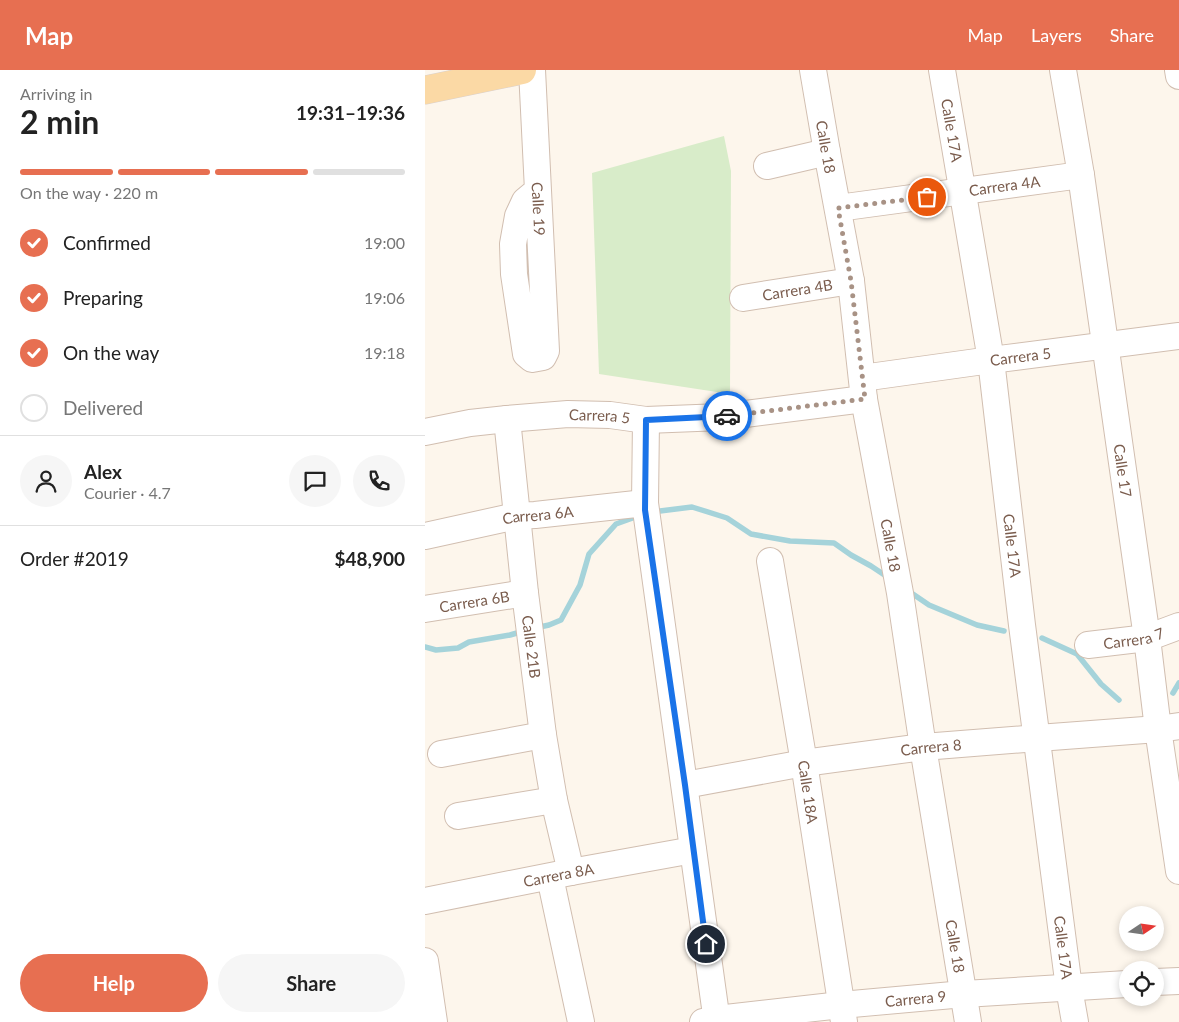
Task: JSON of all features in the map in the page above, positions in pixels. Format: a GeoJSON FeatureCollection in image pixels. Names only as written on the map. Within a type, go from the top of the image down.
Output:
{"type":"FeatureCollection","features":[{"type":"Feature","properties":{"kind":"main road"},"geometry":{"type":"LineString","coordinates":[[425,90],[522,70]]}},
{"type":"Feature","properties":{"kind":"street","name":"Calle 19"},"geometry":{"type":"LineString","coordinates":[[532,70],[537,191],[537,352]]}},
{"type":"Feature","properties":{"kind":"street","name":"Calle 18"},"geometry":{"type":"LineString","coordinates":[[813,70],[851,281],[863,389],[898,583],[968,1022]]}},
{"type":"Feature","properties":{"kind":"street","name":"Calle 17A"},"geometry":{"type":"LineString","coordinates":[[942,70],[991,360],[1022,624],[1075,1022]]}},
{"type":"Feature","properties":{"kind":"street","name":"Calle 17"},"geometry":{"type":"LineString","coordinates":[[1063,70],[1081,175],[1147,638],[1169,728],[1179,871]]}},
{"type":"Feature","properties":{"kind":"street"},"geometry":{"type":"LineString","coordinates":[[1178,70],[1179,76]]}},
{"type":"Feature","properties":{"kind":"street"},"geometry":{"type":"LineString","coordinates":[[767,166],[827,152]]}},
{"type":"Feature","properties":{"kind":"street","name":"Carrera 4A"},"geometry":{"type":"LineString","coordinates":[[838,208],[1081,175]]}},
{"type":"Feature","properties":{"kind":"street","name":"Carrera 4B"},"geometry":{"type":"LineString","coordinates":[[743,298],[851,281]]}},
{"type":"Feature","properties":{"kind":"street","name":"Carrera 5"},"geometry":{"type":"LineString","coordinates":[[425,432],[470,423],[568,414],[610,415],[646,420],[722,417],[863,389],[991,360],[1179,336]]}},
{"type":"Feature","properties":{"kind":"street","name":"Calle 21B"},"geometry":{"type":"LineString","coordinates":[[507,419],[525,593],[543,735],[554,800],[560,875],[581,1022]]}},
{"type":"Feature","properties":{"kind":"street"},"geometry":{"type":"LineString","coordinates":[[646,420],[646,512],[685,785],[713,1021]]}},
{"type":"Feature","properties":{"kind":"street","name":"Carrera 6A"},"geometry":{"type":"LineString","coordinates":[[425,536],[517,516],[646,512]]}},
{"type":"Feature","properties":{"kind":"street","name":"Calle 18A"},"geometry":{"type":"LineString","coordinates":[[770,561],[843,1014]]}},
{"type":"Feature","properties":{"kind":"street","name":"Carrera 6B"},"geometry":{"type":"LineString","coordinates":[[425,609],[525,593]]}},
{"type":"Feature","properties":{"kind":"street","name":"Carrera 7"},"geometry":{"type":"LineString","coordinates":[[1088,645],[1147,638],[1179,626]]}},
{"type":"Feature","properties":{"kind":"street","name":"Carrera 8"},"geometry":{"type":"LineString","coordinates":[[685,785],[804,763],[923,747],[1169,728]]}},
{"type":"Feature","properties":{"kind":"street"},"geometry":{"type":"LineString","coordinates":[[441,754],[543,735]]}},
{"type":"Feature","properties":{"kind":"street"},"geometry":{"type":"LineString","coordinates":[[458,816],[554,800]]}},
{"type":"Feature","properties":{"kind":"street","name":"Carrera 8A"},"geometry":{"type":"LineString","coordinates":[[425,901],[693,850]]}},
{"type":"Feature","properties":{"kind":"street"},"geometry":{"type":"LineString","coordinates":[[425,961],[434,1022]]}},
{"type":"Feature","properties":{"kind":"street"},"geometry":{"type":"LineString","coordinates":[[1164,982],[1179,981]]}},
{"type":"Feature","properties":{"kind":"street","name":"Carrera 9"},"geometry":{"type":"LineString","coordinates":[[713,1021],[843,1014],[964,994],[1119,985]]}},
{"type":"Feature","properties":{"kind":"green space"},"geometry":{"type":"Polygon","coordinates":[[[724,136],[731,171],[730,394],[599,374],[592,173],[724,136]]]}},
{"type":"Feature","properties":{"kind":"waterway"},"geometry":{"type":"LineString","coordinates":[[652,512],[692,507],[727,518],[751,534],[790,541],[834,543],[889,578]]}},
{"type":"Feature","properties":{"kind":"waterway"},"geometry":{"type":"LineString","coordinates":[[535,628],[561,620],[580,585],[589,554],[616,524],[641,515]]}},
{"type":"Feature","properties":{"kind":"waterway"},"geometry":{"type":"LineString","coordinates":[[907,590],[929,605],[977,625],[1004,631]]}},
{"type":"Feature","properties":{"kind":"waterway"},"geometry":{"type":"LineString","coordinates":[[425,647],[436,650],[458,648],[469,642],[524,631]]}},
{"type":"Feature","properties":{"kind":"waterway"},"geometry":{"type":"LineString","coordinates":[[1042,638],[1077,654],[1101,684],[1119,700]]}},
{"type":"Feature","properties":{"kind":"waterway"},"geometry":{"type":"LineString","coordinates":[[1173,693],[1179,683]]}},
{"type":"Feature","properties":{"kind":"way so far"},"geometry":{"type":"LineString","coordinates":[[727,416],[865,399],[851,281],[838,208],[927,197]]}},
{"type":"Feature","properties":{"kind":"route"},"geometry":{"type":"LineString","coordinates":[[706,944],[645,510],[646,420],[727,416]]}}]}
